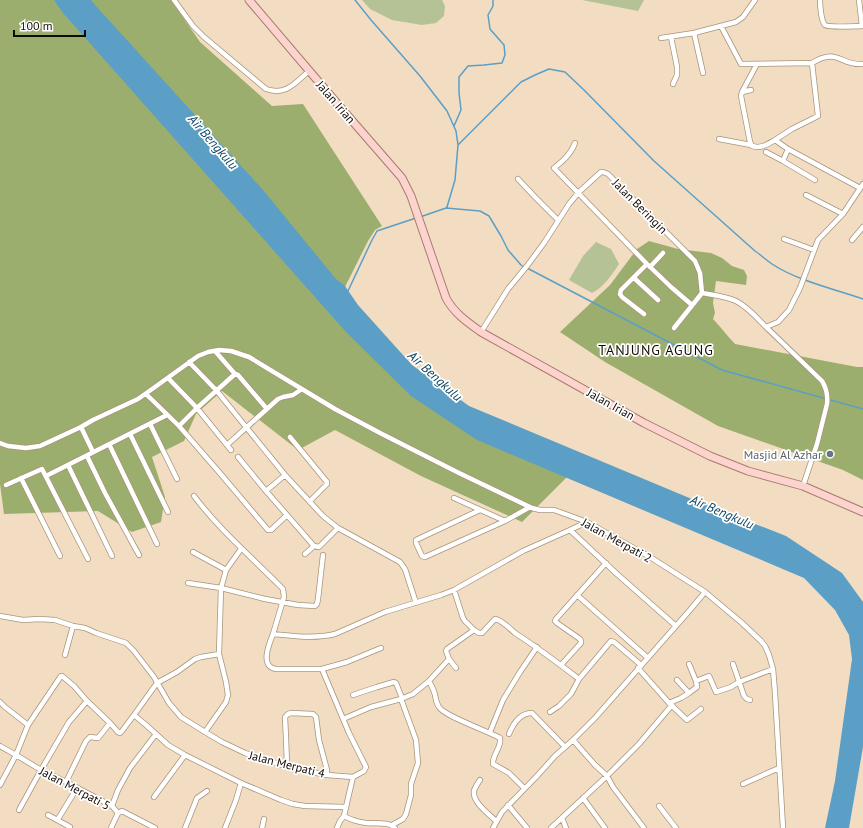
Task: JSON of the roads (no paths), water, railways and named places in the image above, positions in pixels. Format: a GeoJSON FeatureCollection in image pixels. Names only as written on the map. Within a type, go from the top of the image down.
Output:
{"type":"FeatureCollection","features":[{"type":"Feature","properties":{"kind":"main road","name":"Jalan Irian"},"geometry":{"type":"LineString","coordinates":[[249,0],[402,178],[411,196],[446,298],[459,315],[481,332],[644,423],[687,445],[726,463],[748,471],[803,486],[863,512]]}},
{"type":"Feature","properties":{"kind":"street"},"geometry":{"type":"LineString","coordinates":[[174,0],[193,26],[204,37],[266,90],[278,92],[288,89],[309,71]]}},
{"type":"Feature","properties":{"kind":"street"},"geometry":{"type":"LineString","coordinates":[[661,38],[694,33],[736,22],[740,20],[755,0]]}},
{"type":"Feature","properties":{"kind":"street"},"geometry":{"type":"LineString","coordinates":[[820,0],[824,23],[833,27],[863,26],[860,0]]}},
{"type":"Feature","properties":{"kind":"street"},"geometry":{"type":"LineString","coordinates":[[721,26],[740,63],[743,64],[812,63],[820,58],[828,56],[837,57],[855,64],[863,64]]}},
{"type":"Feature","properties":{"kind":"street"},"geometry":{"type":"LineString","coordinates":[[694,33],[703,73]]}},
{"type":"Feature","properties":{"kind":"street"},"geometry":{"type":"LineString","coordinates":[[670,37],[677,67],[677,75],[673,84]]}},
{"type":"Feature","properties":{"kind":"street"},"geometry":{"type":"LineString","coordinates":[[719,139],[756,147],[762,146],[775,140],[804,122],[817,117],[819,115],[812,63]]}},
{"type":"Feature","properties":{"kind":"street"},"geometry":{"type":"LineString","coordinates":[[751,145],[741,97],[742,92],[757,64]]}},
{"type":"Feature","properties":{"kind":"street"},"geometry":{"type":"LineString","coordinates":[[742,92],[751,90]]}},
{"type":"Feature","properties":{"kind":"street"},"geometry":{"type":"LineString","coordinates":[[766,327],[775,324],[788,310],[800,288],[818,240],[843,214],[862,186],[788,149],[775,140]]}},
{"type":"Feature","properties":{"kind":"street"},"geometry":{"type":"LineString","coordinates":[[575,143],[572,151],[554,168],[648,266],[692,305]]}},
{"type":"Feature","properties":{"kind":"street"},"geometry":{"type":"LineString","coordinates":[[783,161],[788,149]]}},
{"type":"Feature","properties":{"kind":"street"},"geometry":{"type":"LineString","coordinates":[[766,152],[815,180]]}},
{"type":"Feature","properties":{"kind":"street","name":"Jalan Beringin"},"geometry":{"type":"LineString","coordinates":[[481,332],[508,289],[544,243],[569,204],[578,193],[601,172],[608,174],[695,261],[700,273],[702,293]]}},
{"type":"Feature","properties":{"kind":"street"},"geometry":{"type":"LineString","coordinates":[[518,179],[558,220]]}},
{"type":"Feature","properties":{"kind":"street"},"geometry":{"type":"LineString","coordinates":[[806,195],[843,214]]}},
{"type":"Feature","properties":{"kind":"street"},"geometry":{"type":"LineString","coordinates":[[852,240],[863,227]]}},
{"type":"Feature","properties":{"kind":"street"},"geometry":{"type":"LineString","coordinates":[[784,238],[814,250]]}},
{"type":"Feature","properties":{"kind":"street"},"geometry":{"type":"LineString","coordinates":[[644,314],[622,297],[620,294],[621,290],[663,253]]}},
{"type":"Feature","properties":{"kind":"street"},"geometry":{"type":"LineString","coordinates":[[634,278],[658,300]]}},
{"type":"Feature","properties":{"kind":"street"},"geometry":{"type":"LineString","coordinates":[[674,328],[702,293],[735,300],[748,309],[822,381],[828,397],[817,444],[803,486]]}},
{"type":"Feature","properties":{"kind":"street","name":"Jalan Merpati 2"},"geometry":{"type":"LineString","coordinates":[[215,351],[224,350],[239,353],[335,409],[382,434],[530,507],[540,510],[558,511],[587,522],[650,557],[705,592],[742,623],[765,646],[769,655],[772,669],[775,693],[783,828]]}},
{"type":"Feature","properties":{"kind":"street"},"geometry":{"type":"LineString","coordinates":[[0,443],[8,446],[26,448],[40,446],[125,406],[146,394],[202,354],[215,351],[267,409]]}},
{"type":"Feature","properties":{"kind":"street"},"geometry":{"type":"LineString","coordinates":[[189,362],[216,390],[285,474],[324,516],[338,528],[400,562],[405,569],[416,603]]}},
{"type":"Feature","properties":{"kind":"street"},"geometry":{"type":"LineString","coordinates":[[179,426],[216,390],[235,374]]}},
{"type":"Feature","properties":{"kind":"street"},"geometry":{"type":"LineString","coordinates":[[168,378],[197,408],[231,450]]}},
{"type":"Feature","properties":{"kind":"street"},"geometry":{"type":"LineString","coordinates":[[227,445],[278,399],[283,396],[293,395],[302,389]]}},
{"type":"Feature","properties":{"kind":"street"},"geometry":{"type":"LineString","coordinates":[[146,394],[179,426],[268,530],[272,529],[287,515]]}},
{"type":"Feature","properties":{"kind":"street"},"geometry":{"type":"LineString","coordinates":[[46,476],[168,415]]}},
{"type":"Feature","properties":{"kind":"street"},"geometry":{"type":"LineString","coordinates":[[150,424],[177,479]]}},
{"type":"Feature","properties":{"kind":"street"},"geometry":{"type":"LineString","coordinates":[[81,427],[94,452]]}},
{"type":"Feature","properties":{"kind":"street"},"geometry":{"type":"LineString","coordinates":[[130,434],[168,512]]}},
{"type":"Feature","properties":{"kind":"street"},"geometry":{"type":"LineString","coordinates":[[290,437],[327,482],[327,484],[310,501]]}},
{"type":"Feature","properties":{"kind":"street"},"geometry":{"type":"LineString","coordinates":[[109,444],[157,544]]}},
{"type":"Feature","properties":{"kind":"street"},"geometry":{"type":"LineString","coordinates":[[86,456],[139,555]]}},
{"type":"Feature","properties":{"kind":"street"},"geometry":{"type":"LineString","coordinates":[[238,457],[314,546],[320,547],[338,528]]}},
{"type":"Feature","properties":{"kind":"street"},"geometry":{"type":"LineString","coordinates":[[68,465],[112,556]]}},
{"type":"Feature","properties":{"kind":"street"},"geometry":{"type":"LineString","coordinates":[[6,485],[42,469],[88,559]]}},
{"type":"Feature","properties":{"kind":"street"},"geometry":{"type":"LineString","coordinates":[[266,491],[285,474]]}},
{"type":"Feature","properties":{"kind":"street"},"geometry":{"type":"LineString","coordinates":[[21,478],[60,556]]}},
{"type":"Feature","properties":{"kind":"street"},"geometry":{"type":"LineString","coordinates":[[194,496],[214,521],[241,549],[281,586],[284,592],[284,597],[267,653],[267,660],[270,668],[322,669],[347,662],[381,648]]}},
{"type":"Feature","properties":{"kind":"street"},"geometry":{"type":"LineString","coordinates":[[454,498],[505,520]]}},
{"type":"Feature","properties":{"kind":"street"},"geometry":{"type":"LineString","coordinates":[[480,510],[416,540],[422,556],[426,557],[530,507]]}},
{"type":"Feature","properties":{"kind":"street"},"geometry":{"type":"LineString","coordinates":[[273,634],[312,637],[328,636],[340,632],[385,612],[454,590],[523,551],[587,522]]}},
{"type":"Feature","properties":{"kind":"street"},"geometry":{"type":"LineString","coordinates":[[570,530],[676,626]]}},
{"type":"Feature","properties":{"kind":"street"},"geometry":{"type":"LineString","coordinates":[[305,554],[314,546]]}},
{"type":"Feature","properties":{"kind":"street"},"geometry":{"type":"LineString","coordinates":[[205,732],[226,702],[228,695],[219,654],[221,588],[226,570],[241,549]]}},
{"type":"Feature","properties":{"kind":"street"},"geometry":{"type":"LineString","coordinates":[[193,552],[226,570]]}},
{"type":"Feature","properties":{"kind":"street"},"geometry":{"type":"LineString","coordinates":[[188,583],[221,588],[282,602],[315,606],[317,605],[318,599],[323,555]]}},
{"type":"Feature","properties":{"kind":"street"},"geometry":{"type":"LineString","coordinates":[[561,665],[582,641],[555,620],[606,563]]}},
{"type":"Feature","properties":{"kind":"street"},"geometry":{"type":"LineString","coordinates":[[454,590],[462,618],[478,634],[482,633],[493,620],[496,619],[538,647],[579,679]]}},
{"type":"Feature","properties":{"kind":"street"},"geometry":{"type":"LineString","coordinates":[[493,828],[496,821],[508,805],[606,706],[705,592]]}},
{"type":"Feature","properties":{"kind":"street"},"geometry":{"type":"LineString","coordinates":[[577,595],[648,658]]}},
{"type":"Feature","properties":{"kind":"street","name":"Jalan Merpati 4"},"geometry":{"type":"LineString","coordinates":[[0,616],[23,620],[55,620],[85,628],[126,643],[154,677],[169,703],[181,716],[205,732],[245,753],[276,763],[293,768],[353,777]]}},
{"type":"Feature","properties":{"kind":"street"},"geometry":{"type":"LineString","coordinates":[[65,655],[73,626]]}},
{"type":"Feature","properties":{"kind":"street"},"geometry":{"type":"LineString","coordinates":[[456,668],[449,659],[446,652],[447,649],[474,630]]}},
{"type":"Feature","properties":{"kind":"street"},"geometry":{"type":"LineString","coordinates":[[550,712],[559,706],[571,694],[579,679],[611,641],[614,642],[640,666],[670,704],[687,720],[701,710]]}},
{"type":"Feature","properties":{"kind":"street"},"geometry":{"type":"LineString","coordinates":[[490,732],[503,700],[520,672],[538,647]]}},
{"type":"Feature","properties":{"kind":"street"},"geometry":{"type":"LineString","coordinates":[[0,784],[16,755],[28,725],[61,676],[74,686],[118,732],[120,732],[157,683],[177,672],[195,659],[219,654]]}},
{"type":"Feature","properties":{"kind":"street"},"geometry":{"type":"LineString","coordinates":[[343,719],[371,707],[402,699],[413,694],[429,681],[449,659]]}},
{"type":"Feature","properties":{"kind":"street"},"geometry":{"type":"LineString","coordinates":[[551,828],[639,744],[670,704],[697,687],[696,680],[689,664]]}},
{"type":"Feature","properties":{"kind":"street"},"geometry":{"type":"LineString","coordinates":[[733,664],[745,698],[750,700]]}},
{"type":"Feature","properties":{"kind":"street"},"geometry":{"type":"LineString","coordinates":[[322,669],[343,719],[366,767],[364,771],[353,777],[344,816],[337,828]]}},
{"type":"Feature","properties":{"kind":"street"},"geometry":{"type":"LineString","coordinates":[[696,680],[709,676],[716,692],[772,669]]}},
{"type":"Feature","properties":{"kind":"street"},"geometry":{"type":"LineString","coordinates":[[677,680],[689,693]]}},
{"type":"Feature","properties":{"kind":"street"},"geometry":{"type":"LineString","coordinates":[[429,681],[441,710],[468,724],[490,732],[501,740],[492,761],[493,764],[509,773],[524,788]]}},
{"type":"Feature","properties":{"kind":"street"},"geometry":{"type":"LineString","coordinates":[[344,816],[366,822],[381,823],[393,826],[403,819],[406,814],[411,795],[411,784],[418,763],[416,740],[396,684],[394,682],[353,695]]}},
{"type":"Feature","properties":{"kind":"street"},"geometry":{"type":"LineString","coordinates":[[19,810],[69,722],[87,701]]}},
{"type":"Feature","properties":{"kind":"street"},"geometry":{"type":"LineString","coordinates":[[0,702],[28,725]]}},
{"type":"Feature","properties":{"kind":"street"},"geometry":{"type":"LineString","coordinates":[[287,765],[284,717],[291,713],[313,714],[316,717],[319,740],[328,770],[327,774]]}},
{"type":"Feature","properties":{"kind":"street"},"geometry":{"type":"LineString","coordinates":[[509,734],[514,724],[518,720],[526,714],[532,713],[565,747]]}},
{"type":"Feature","properties":{"kind":"street"},"geometry":{"type":"LineString","coordinates":[[134,715],[168,744],[185,755],[241,783],[292,804],[305,806],[346,807]]}},
{"type":"Feature","properties":{"kind":"street"},"geometry":{"type":"LineString","coordinates":[[66,782],[86,741],[90,737],[98,738],[110,723]]}},
{"type":"Feature","properties":{"kind":"street"},"geometry":{"type":"LineString","coordinates":[[112,806],[118,790],[130,768],[156,734]]}},
{"type":"Feature","properties":{"kind":"street"},"geometry":{"type":"LineString","coordinates":[[573,740],[607,776],[613,787],[644,828]]}},
{"type":"Feature","properties":{"kind":"street","name":"Jalan Merpati 5"},"geometry":{"type":"LineString","coordinates":[[0,746],[41,770],[112,806],[118,813],[122,811],[145,826],[155,828]]}},
{"type":"Feature","properties":{"kind":"street"},"geometry":{"type":"LineString","coordinates":[[154,797],[185,755]]}},
{"type":"Feature","properties":{"kind":"street"},"geometry":{"type":"LineString","coordinates":[[743,784],[779,768]]}},
{"type":"Feature","properties":{"kind":"street"},"geometry":{"type":"LineString","coordinates":[[480,780],[474,790],[474,796],[480,807],[496,821]]}},
{"type":"Feature","properties":{"kind":"street"},"geometry":{"type":"LineString","coordinates":[[225,828],[241,783]]}},
{"type":"Feature","properties":{"kind":"street"},"geometry":{"type":"LineString","coordinates":[[58,820],[78,788]]}},
{"type":"Feature","properties":{"kind":"street"},"geometry":{"type":"LineString","coordinates":[[185,828],[197,798],[207,791]]}},
{"type":"Feature","properties":{"kind":"street"},"geometry":{"type":"LineString","coordinates":[[583,798],[606,828]]}},
{"type":"Feature","properties":{"kind":"street"},"geometry":{"type":"LineString","coordinates":[[508,805],[527,828]]}},
{"type":"Feature","properties":{"kind":"street"},"geometry":{"type":"LineString","coordinates":[[659,806],[676,828]]}},
{"type":"Feature","properties":{"kind":"street"},"geometry":{"type":"LineString","coordinates":[[111,828],[118,813]]}},
{"type":"Feature","properties":{"kind":"street"},"geometry":{"type":"LineString","coordinates":[[48,814],[70,827]]}},
{"type":"Feature","properties":{"kind":"street"},"geometry":{"type":"LineString","coordinates":[[562,818],[566,828]]}},
{"type":"Feature","properties":{"kind":"street"},"geometry":{"type":"LineString","coordinates":[[262,828],[264,819]]}},
{"type":"Feature","properties":{"kind":"water","name":"Air Bengkulu"},"geometry":{"type":"Polygon","coordinates":[[[54,0],[91,0],[263,190],[336,279],[345,286],[358,305],[412,365],[469,406],[699,502],[786,536],[842,573],[863,602],[863,747],[849,828],[825,828],[835,781],[852,659],[849,635],[835,610],[804,578],[477,440],[411,396],[346,332],[63,13],[54,0]]]}},
{"type":"Feature","properties":{"kind":"waterway"},"geometry":{"type":"LineString","coordinates":[[355,0],[420,76],[447,111],[456,131],[458,145]]}},
{"type":"Feature","properties":{"kind":"waterway"},"geometry":{"type":"LineString","coordinates":[[454,126],[461,110],[459,77],[468,66],[502,63],[505,55],[504,45],[490,29],[488,15],[493,6],[493,0]]}},
{"type":"Feature","properties":{"kind":"waterway"},"geometry":{"type":"LineString","coordinates":[[447,207],[455,180],[458,145],[521,82],[549,69],[565,72],[654,161],[768,261],[782,270],[805,280],[863,299]]}},
{"type":"Feature","properties":{"kind":"waterway"},"geometry":{"type":"LineString","coordinates":[[420,217],[446,208],[480,211],[489,216],[508,250],[524,267]]}},
{"type":"Feature","properties":{"kind":"waterway"},"geometry":{"type":"LineString","coordinates":[[348,291],[377,231],[416,218]]}},
{"type":"Feature","properties":{"kind":"waterway"},"geometry":{"type":"LineString","coordinates":[[527,268],[722,370],[863,409]]}},
{"type":"Feature","properties":{"kind":"place","name":"Masjid Al Azhar"},"geometry":{"type":"Point","coordinates":[830,454]}},
{"type":"Feature","properties":{"kind":"district","name":"TANJUNG AGUNG"},"geometry":{"type":"Point","coordinates":[656,350]}}]}
